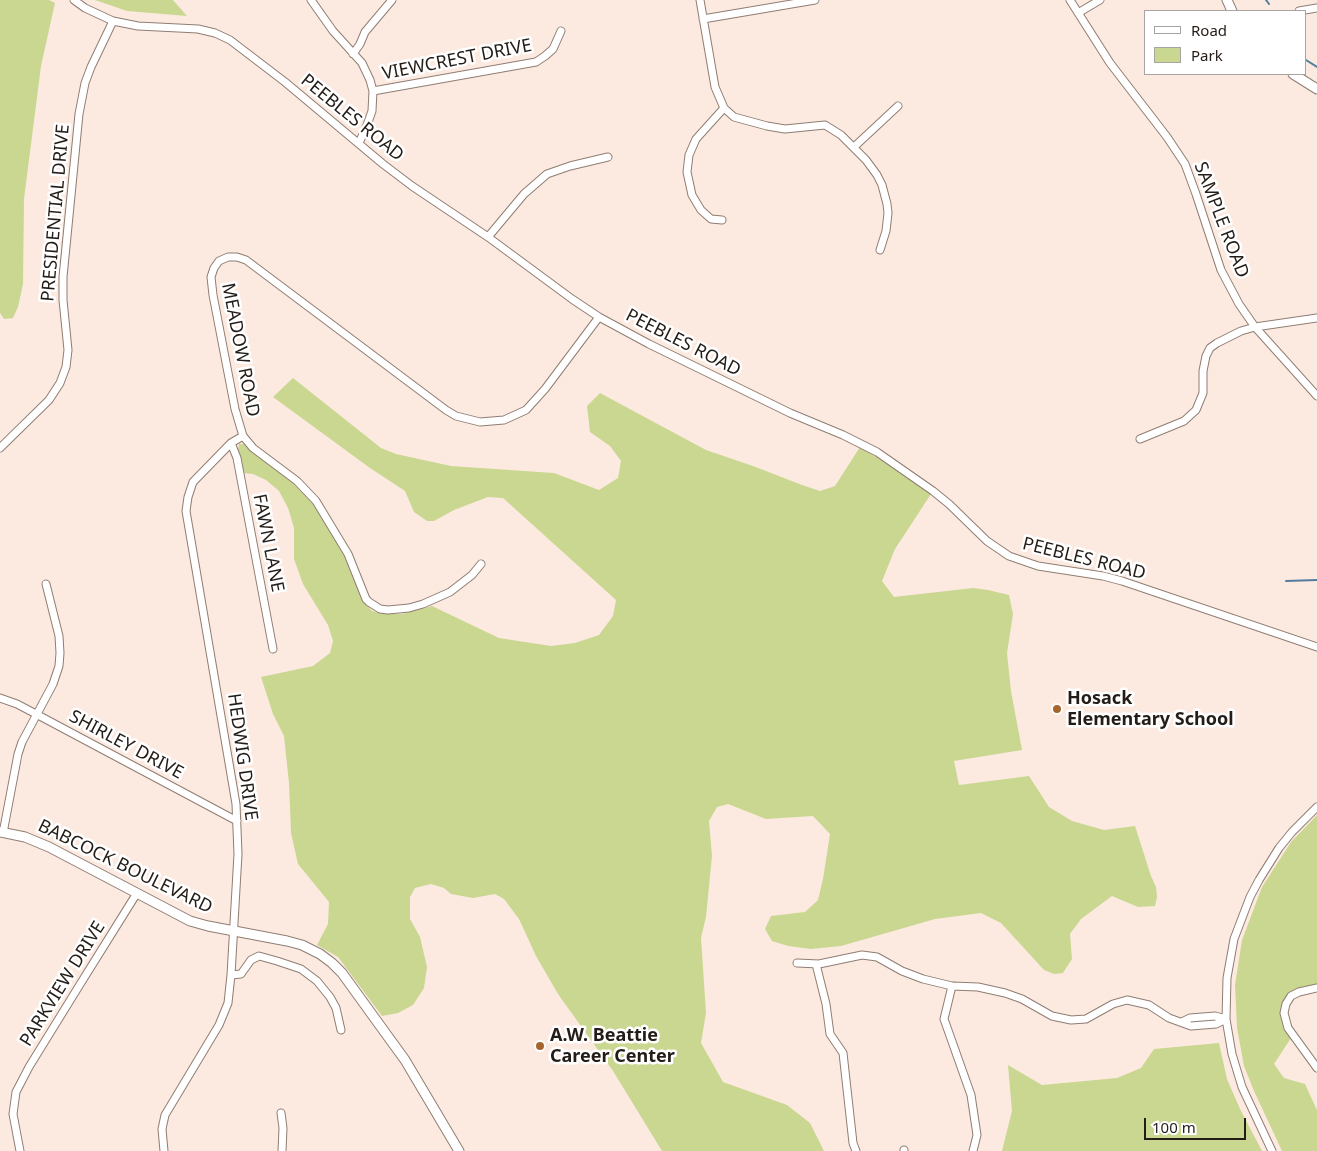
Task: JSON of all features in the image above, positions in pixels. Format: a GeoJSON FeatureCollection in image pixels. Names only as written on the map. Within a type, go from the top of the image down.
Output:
{"type":"FeatureCollection","features":[{"type":"Feature","properties":{"kind":"main road"},"geometry":{"type":"LineString","coordinates":[[1295,75],[1317,89]]}},
{"type":"Feature","properties":{"kind":"main road","name":"BABCOCK BOULEVARD"},"geometry":{"type":"LineString","coordinates":[[2,832],[43,844],[190,920],[208,926],[266,936],[302,945],[320,954],[332,963],[348,982],[404,1060],[459,1151]]}},
{"type":"Feature","properties":{"kind":"street","name":"PEEBLES ROAD"},"geometry":{"type":"LineString","coordinates":[[74,0],[85,8],[113,21],[152,27],[198,29],[222,36],[238,45],[412,186],[488,237],[599,317],[649,344],[782,409],[877,452],[933,491],[949,504],[987,542],[1009,556],[1038,566],[1103,576],[1122,581],[1317,647]]}},
{"type":"Feature","properties":{"kind":"street"},"geometry":{"type":"LineString","coordinates":[[311,0],[333,31],[354,54],[366,71],[373,91],[370,118],[359,143]]}},
{"type":"Feature","properties":{"kind":"street"},"geometry":{"type":"LineString","coordinates":[[354,54],[365,32],[392,0]]}},
{"type":"Feature","properties":{"kind":"street"},"geometry":{"type":"LineString","coordinates":[[700,0],[715,87],[724,108],[734,117],[779,128],[825,125],[835,130],[854,147],[877,175],[885,195],[887,222],[880,250]]}},
{"type":"Feature","properties":{"kind":"street"},"geometry":{"type":"LineString","coordinates":[[703,20],[815,0]]}},
{"type":"Feature","properties":{"kind":"street","name":"SAMPLE ROAD"},"geometry":{"type":"LineString","coordinates":[[1070,0],[1110,63],[1167,137],[1185,164],[1221,270],[1234,295],[1255,327],[1317,396]]}},
{"type":"Feature","properties":{"kind":"street"},"geometry":{"type":"LineString","coordinates":[[1078,13],[1100,0]]}},
{"type":"Feature","properties":{"kind":"street"},"geometry":{"type":"LineString","coordinates":[[1304,10],[1317,8]]}},
{"type":"Feature","properties":{"kind":"street","name":"PRESIDENTIAL DRIVE"},"geometry":{"type":"LineString","coordinates":[[0,448],[49,400],[60,383],[66,367],[68,350],[62,277],[80,109],[85,83],[91,66],[113,21]]}},
{"type":"Feature","properties":{"kind":"street","name":"VIEWCREST DRIVE"},"geometry":{"type":"LineString","coordinates":[[373,91],[536,62],[553,49],[561,31]]}},
{"type":"Feature","properties":{"kind":"street"},"geometry":{"type":"LineString","coordinates":[[854,147],[898,106]]}},
{"type":"Feature","properties":{"kind":"street"},"geometry":{"type":"LineString","coordinates":[[722,220],[711,219],[701,210],[692,195],[687,172],[689,155],[696,139],[724,108]]}},
{"type":"Feature","properties":{"kind":"street"},"geometry":{"type":"LineString","coordinates":[[488,237],[524,194],[546,174],[608,157]]}},
{"type":"Feature","properties":{"kind":"street","name":"MEADOW ROAD"},"geometry":{"type":"LineString","coordinates":[[481,564],[468,578],[450,592],[423,604],[409,608],[384,610],[376,607],[366,599],[348,554],[316,502],[297,481],[253,448],[242,436],[235,409],[211,282],[214,268],[220,261],[228,257],[246,260],[446,410],[456,416],[480,422],[498,421],[515,416],[526,410],[546,389],[599,317]]}},
{"type":"Feature","properties":{"kind":"street"},"geometry":{"type":"LineString","coordinates":[[1140,439],[1177,425],[1191,416],[1202,399],[1204,364],[1210,348],[1227,337],[1255,327],[1317,318]]}},
{"type":"Feature","properties":{"kind":"street","name":"HEDWIG DRIVE"},"geometry":{"type":"LineString","coordinates":[[164,1151],[162,1129],[165,1115],[223,1017],[228,1003],[238,854],[236,804],[186,512],[193,482],[231,443],[242,436]]}},
{"type":"Feature","properties":{"kind":"street","name":"FAWN LANE"},"geometry":{"type":"LineString","coordinates":[[231,443],[237,458],[273,649]]}},
{"type":"Feature","properties":{"kind":"street"},"geometry":{"type":"LineString","coordinates":[[2,832],[18,754],[36,714],[53,684],[60,660],[59,636],[46,584]]}},
{"type":"Feature","properties":{"kind":"street","name":"SHIRLEY DRIVE"},"geometry":{"type":"LineString","coordinates":[[0,698],[36,714],[237,821]]}},
{"type":"Feature","properties":{"kind":"street"},"geometry":{"type":"LineString","coordinates":[[1272,1151],[1240,1080],[1232,1054],[1226,1020],[1226,991],[1231,952],[1240,922],[1259,880],[1292,832],[1317,807]]}},
{"type":"Feature","properties":{"kind":"street","name":"PARKVIEW DRIVE"},"geometry":{"type":"LineString","coordinates":[[20,1151],[12,1114],[16,1092],[78,986],[138,893]]}},
{"type":"Feature","properties":{"kind":"street"},"geometry":{"type":"LineString","coordinates":[[797,963],[816,964],[854,956],[870,955],[923,980],[952,986],[978,987],[1005,993],[1022,999],[1052,1016],[1071,1020],[1086,1019],[1113,1004],[1127,1000],[1149,1004],[1169,1018],[1182,1022],[1190,1018],[1215,1016],[1226,1020]]}},
{"type":"Feature","properties":{"kind":"street"},"geometry":{"type":"LineString","coordinates":[[231,975],[241,974],[251,960],[259,956],[301,969],[317,981],[330,997],[336,1008],[341,1030]]}},
{"type":"Feature","properties":{"kind":"street"},"geometry":{"type":"LineString","coordinates":[[816,964],[826,1004],[830,1034],[843,1053],[853,1143],[856,1151]]}},
{"type":"Feature","properties":{"kind":"street"},"geometry":{"type":"LineString","coordinates":[[952,986],[944,1019],[971,1096],[977,1135],[973,1151]]}},
{"type":"Feature","properties":{"kind":"street"},"geometry":{"type":"LineString","coordinates":[[1317,988],[1291,996],[1285,1008],[1284,1017],[1288,1028],[1317,1068]]}},
{"type":"Feature","properties":{"kind":"street"},"geometry":{"type":"LineString","coordinates":[[281,1113],[283,1128],[282,1151]]}},
{"type":"Feature","properties":{"kind":"green space"},"geometry":{"type":"Polygon","coordinates":[[[0,0],[49,0],[55,3],[41,66],[24,199],[23,284],[18,307],[13,318],[4,319],[0,313],[0,0]]]}},
{"type":"Feature","properties":{"kind":"green space"},"geometry":{"type":"Polygon","coordinates":[[[95,0],[173,0],[187,16],[127,11],[95,0]]]}},
{"type":"Feature","properties":{"kind":"green space"},"geometry":{"type":"Polygon","coordinates":[[[293,378],[381,448],[396,454],[451,466],[554,473],[599,490],[618,478],[621,461],[610,446],[590,432],[587,406],[600,393],[706,450],[820,491],[835,486],[860,447],[931,494],[895,549],[882,581],[894,597],[973,588],[1009,595],[1013,614],[1007,653],[1011,691],[1022,750],[954,761],[959,785],[1029,776],[1049,807],[1072,821],[1104,830],[1135,826],[1156,887],[1157,897],[1155,906],[1138,907],[1112,896],[1081,919],[1070,934],[1072,959],[1063,973],[1054,974],[1044,970],[1001,923],[981,913],[935,919],[841,946],[811,949],[788,946],[772,941],[765,929],[771,916],[805,912],[818,900],[830,834],[813,816],[766,819],[728,804],[717,807],[709,821],[712,856],[706,917],[701,938],[706,1013],[701,1043],[723,1082],[787,1105],[810,1123],[824,1151],[662,1151],[613,1071],[558,994],[536,956],[519,919],[504,899],[495,894],[473,898],[451,894],[444,888],[431,884],[415,888],[410,897],[410,919],[420,937],[427,967],[424,988],[413,1005],[398,1013],[382,1016],[338,957],[317,945],[328,924],[329,902],[298,864],[291,833],[289,783],[284,736],[273,714],[261,677],[313,666],[330,653],[333,641],[328,625],[303,584],[294,559],[294,528],[288,508],[279,491],[266,480],[253,474],[243,473],[238,450],[239,444],[244,444],[289,479],[315,506],[343,553],[364,602],[372,611],[382,614],[402,614],[432,606],[499,638],[551,646],[575,643],[599,635],[613,616],[616,600],[503,498],[488,497],[454,510],[434,521],[427,521],[414,512],[405,491],[370,468],[273,397],[293,378]]]}},
{"type":"Feature","properties":{"kind":"green space"},"geometry":{"type":"Polygon","coordinates":[[[1317,815],[1317,988],[1299,992],[1285,1008],[1293,1035],[1274,1064],[1284,1078],[1305,1084],[1317,1110],[1317,1151],[1282,1151],[1244,1066],[1237,1028],[1235,985],[1242,940],[1262,887],[1291,842],[1317,815]]]}},
{"type":"Feature","properties":{"kind":"green space"},"geometry":{"type":"Polygon","coordinates":[[[1219,1043],[1227,1079],[1262,1151],[1002,1151],[1012,1111],[1008,1065],[1042,1085],[1117,1078],[1141,1068],[1154,1049],[1219,1043]]]}},
{"type":"Feature","properties":{"kind":"waterway"},"geometry":{"type":"LineString","coordinates":[[1266,0],[1269,4]]}},
{"type":"Feature","properties":{"kind":"waterway"},"geometry":{"type":"LineString","coordinates":[[1307,61],[1317,67]]}},
{"type":"Feature","properties":{"kind":"waterway"},"geometry":{"type":"LineString","coordinates":[[1286,581],[1317,580]]}},
{"type":"Feature","properties":{"kind":"place","name":"Hosack Elementary School"},"geometry":{"type":"Point","coordinates":[1057,709]}},
{"type":"Feature","properties":{"kind":"place","name":"A.W. Beattie Career Center"},"geometry":{"type":"Point","coordinates":[540,1046]}}]}
